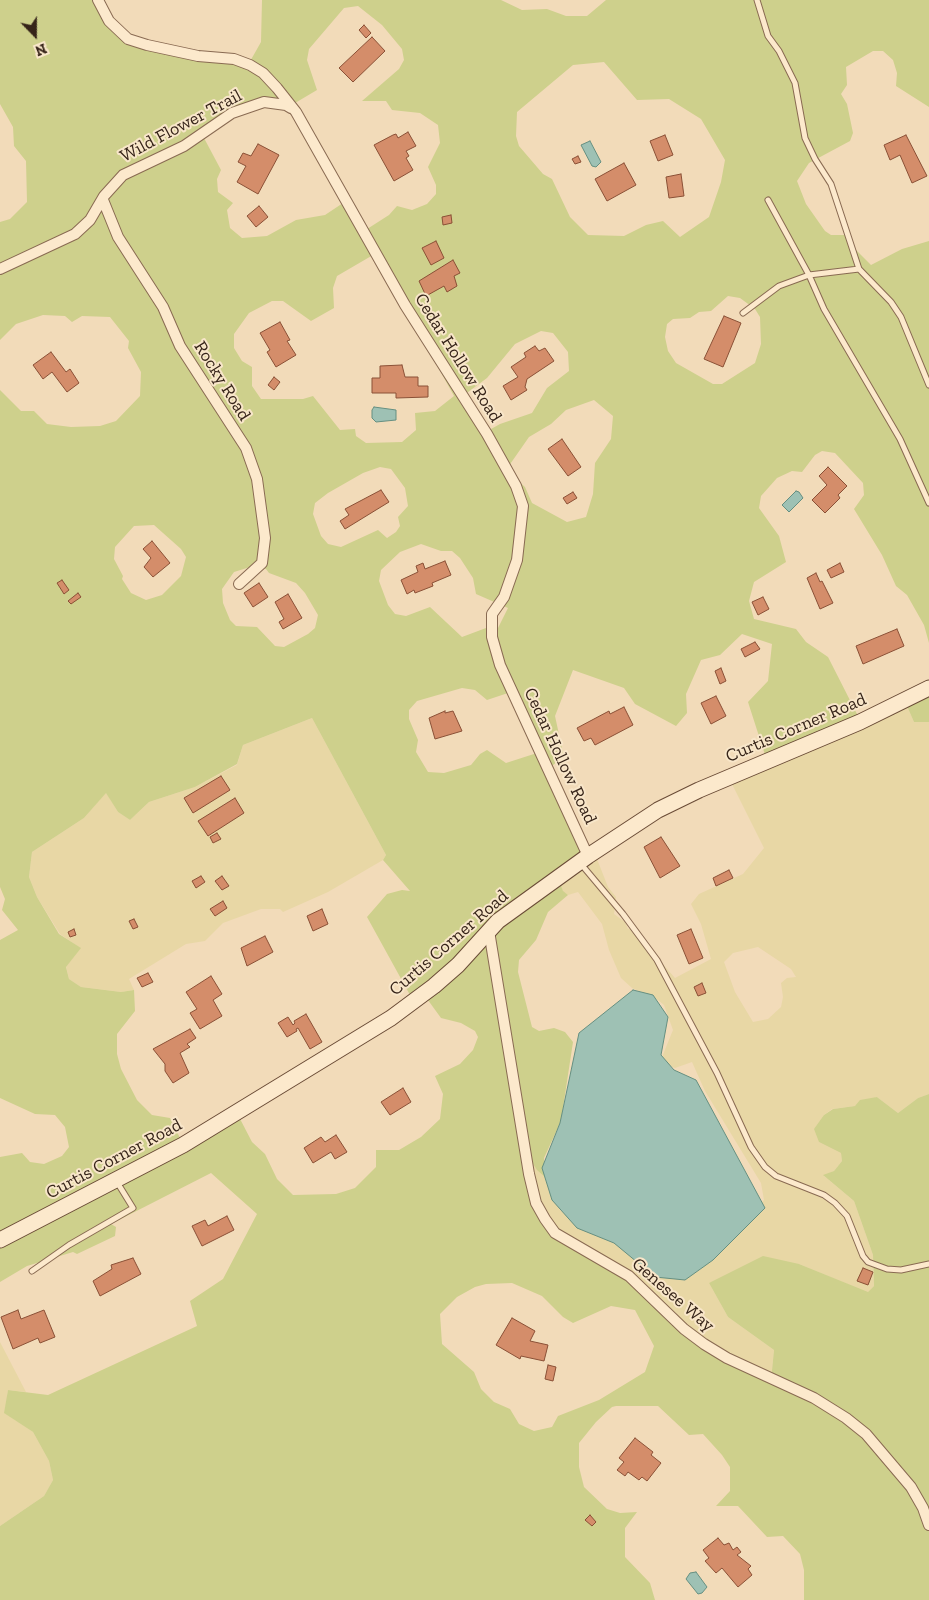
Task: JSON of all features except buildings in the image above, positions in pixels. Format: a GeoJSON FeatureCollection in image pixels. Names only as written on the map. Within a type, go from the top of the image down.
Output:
{"type":"FeatureCollection","features":[{"type":"Feature","properties":{"kind":"street","name":"Cedar Hollow Road"},"geometry":{"type":"LineString","coordinates":[[98,0],[109,21],[128,39],[198,56],[234,59],[250,65],[272,83],[296,112],[405,305],[487,434],[516,486],[523,506],[520,545],[504,597],[492,614],[492,637],[500,665],[584,859]]}},
{"type":"Feature","properties":{"kind":"street","name":"Wild Flower Trail"},"geometry":{"type":"LineString","coordinates":[[0,269],[75,234],[90,220],[122,175],[184,146],[241,108],[272,102],[286,105],[292,109]]}},
{"type":"Feature","properties":{"kind":"street","name":"Rocky Road"},"geometry":{"type":"LineString","coordinates":[[103,200],[118,237],[163,307],[180,346],[246,448],[257,479],[265,538],[262,563],[239,584]]}},
{"type":"Feature","properties":{"kind":"street","name":"Curtis Corner Road"},"geometry":{"type":"LineString","coordinates":[[0,1240],[183,1145],[391,1018],[434,986],[458,965],[498,921],[584,859],[678,799],[860,722],[929,688]]}},
{"type":"Feature","properties":{"kind":"street","name":"Genesee Way"},"geometry":{"type":"LineString","coordinates":[[489,931],[529,1174],[536,1203],[544,1219],[560,1236],[629,1276],[684,1329],[704,1344],[727,1358],[814,1398],[846,1418],[866,1434],[906,1481],[923,1508],[929,1525]]}},
{"type":"Feature","properties":{"kind":"lane"},"geometry":{"type":"LineString","coordinates":[[757,0],[768,36],[779,51],[795,84],[805,138],[810,152],[831,184],[859,269],[891,302],[901,317],[929,386]]}},
{"type":"Feature","properties":{"kind":"lane"},"geometry":{"type":"LineString","coordinates":[[768,200],[809,275],[824,309],[900,439],[929,503]]}},
{"type":"Feature","properties":{"kind":"lane"},"geometry":{"type":"LineString","coordinates":[[743,313],[778,286],[809,275],[859,269]]}},
{"type":"Feature","properties":{"kind":"lane"},"geometry":{"type":"LineString","coordinates":[[584,859],[656,960],[717,1073],[751,1147],[765,1167],[776,1176],[824,1195],[835,1203],[847,1216],[863,1256],[868,1262],[887,1269],[902,1270],[929,1264]]}},
{"type":"Feature","properties":{"kind":"lane"},"geometry":{"type":"LineString","coordinates":[[32,1271],[69,1245],[133,1208],[116,1180]]}},
{"type":"Feature","properties":{"kind":"shaded area"},"geometry":{"type":"Polygon","coordinates":[[[590,141],[601,162],[596,167],[592,166],[581,145],[590,141]]]}},
{"type":"Feature","properties":{"kind":"shaded area"},"geometry":{"type":"Polygon","coordinates":[[[374,407],[396,410],[396,420],[376,422],[372,418],[374,407]]]}},
{"type":"Feature","properties":{"kind":"shaded area"},"geometry":{"type":"Polygon","coordinates":[[[796,491],[803,498],[789,512],[782,505],[796,491]]]}},
{"type":"Feature","properties":{"kind":"shaded area"},"geometry":{"type":"Polygon","coordinates":[[[903,697],[914,722],[929,722],[929,1094],[918,1098],[898,1113],[877,1097],[855,1106],[832,1109],[824,1115],[819,1142],[841,1153],[842,1161],[834,1171],[824,1176],[854,1201],[873,1255],[874,1286],[868,1293],[799,1264],[709,1283],[728,1317],[774,1350],[771,1380],[702,1346],[543,1219],[529,1157],[545,1177],[560,1210],[570,1218],[609,1230],[659,1272],[680,1280],[700,1270],[724,1239],[764,1200],[761,1183],[705,1091],[692,1062],[675,1068],[667,1065],[662,1057],[673,1030],[664,1005],[658,1000],[632,988],[621,978],[609,950],[602,924],[578,892],[568,895],[563,892],[556,873],[590,850],[597,859],[608,887],[616,897],[614,914],[625,922],[628,929],[631,928],[675,978],[711,959],[701,924],[691,904],[699,894],[743,874],[764,848],[728,776],[903,697]],[[758,947],[733,953],[724,962],[735,992],[753,1022],[768,1019],[781,1007],[783,997],[781,983],[787,978],[796,977],[791,969],[758,947]]]}},
{"type":"Feature","properties":{"kind":"shaded area"},"geometry":{"type":"Polygon","coordinates":[[[312,718],[386,855],[383,860],[328,892],[283,912],[280,909],[261,909],[223,923],[205,941],[186,944],[129,979],[134,990],[121,992],[81,987],[69,979],[66,966],[80,948],[60,934],[37,897],[29,877],[32,852],[84,818],[106,792],[118,812],[130,820],[149,802],[195,787],[237,765],[243,745],[312,718]]]}},
{"type":"Feature","properties":{"kind":"shaded area"},"geometry":{"type":"Polygon","coordinates":[[[633,990],[653,995],[668,1017],[661,1055],[674,1070],[696,1080],[765,1208],[713,1260],[685,1280],[655,1277],[614,1243],[577,1228],[552,1200],[542,1168],[560,1123],[579,1033],[633,990]]]}},
{"type":"Feature","properties":{"kind":"shaded area"},"geometry":{"type":"Polygon","coordinates":[[[0,1342],[26,1392],[8,1390],[5,1413],[33,1432],[49,1461],[53,1480],[44,1496],[0,1526],[0,1342]]]}},
{"type":"Feature","properties":{"kind":"shaded area"},"geometry":{"type":"Polygon","coordinates":[[[696,1572],[707,1587],[702,1593],[698,1594],[686,1579],[690,1573],[696,1572]]]}},
{"type":"Feature","properties":{"kind":"green space"},"geometry":{"type":"Polygon","coordinates":[[[0,0],[97,0],[124,38],[248,65],[261,42],[262,0],[501,0],[522,10],[547,9],[566,16],[587,16],[606,0],[929,0],[929,107],[896,86],[897,73],[893,60],[883,51],[873,51],[846,67],[847,85],[841,94],[847,104],[853,133],[850,141],[809,163],[797,181],[806,204],[825,231],[831,235],[845,235],[854,248],[871,265],[902,249],[929,241],[929,643],[924,625],[907,595],[896,586],[882,555],[854,509],[864,495],[863,483],[835,453],[822,451],[815,455],[802,472],[792,471],[777,478],[761,496],[759,508],[779,536],[786,562],[754,582],[749,601],[754,619],[796,629],[806,642],[828,657],[858,716],[766,758],[748,702],[768,681],[772,644],[742,634],[720,655],[701,660],[686,694],[687,713],[676,726],[635,704],[624,688],[573,670],[555,716],[563,753],[557,762],[545,771],[581,853],[556,873],[563,891],[568,895],[548,912],[536,940],[519,960],[518,972],[532,1027],[539,1031],[554,1028],[565,1032],[573,1042],[561,1121],[544,1158],[545,1177],[537,1170],[530,1159],[543,1219],[631,1279],[674,1320],[771,1380],[774,1350],[728,1317],[709,1283],[763,1256],[799,1264],[868,1292],[874,1286],[873,1255],[854,1201],[823,1175],[834,1171],[842,1161],[841,1153],[819,1142],[814,1129],[824,1115],[833,1109],[855,1106],[860,1100],[877,1097],[898,1113],[918,1098],[929,1094],[929,1600],[804,1600],[804,1570],[800,1554],[783,1536],[767,1537],[738,1506],[716,1506],[730,1491],[730,1467],[703,1434],[689,1435],[658,1406],[616,1406],[612,1407],[596,1422],[579,1443],[579,1467],[584,1487],[607,1509],[620,1513],[637,1512],[625,1528],[625,1557],[650,1583],[655,1600],[0,1600],[0,1526],[44,1496],[53,1480],[49,1461],[33,1432],[4,1413],[8,1390],[48,1395],[197,1326],[190,1301],[223,1279],[257,1214],[211,1173],[111,1224],[116,1227],[115,1236],[77,1254],[73,1252],[27,1266],[0,1282],[0,1157],[22,1153],[30,1162],[44,1164],[62,1156],[69,1147],[65,1127],[55,1115],[35,1114],[0,1098],[0,940],[18,930],[2,910],[5,899],[0,887],[0,390],[21,411],[34,411],[47,424],[71,427],[100,426],[116,421],[140,396],[141,372],[128,348],[129,341],[110,317],[82,316],[72,322],[65,316],[43,315],[16,324],[0,340],[0,222],[10,219],[27,202],[26,161],[14,146],[13,127],[0,104],[0,0]],[[358,6],[344,8],[309,49],[307,60],[317,90],[290,106],[271,104],[241,110],[204,138],[221,170],[217,179],[218,192],[233,203],[227,210],[230,228],[242,238],[267,236],[296,220],[325,215],[343,203],[364,231],[389,215],[397,206],[412,210],[427,204],[436,194],[436,185],[428,167],[440,143],[438,125],[420,113],[392,110],[386,101],[362,101],[399,69],[404,60],[402,49],[382,25],[358,6]],[[604,62],[573,65],[517,112],[516,136],[519,146],[543,174],[552,179],[570,217],[588,235],[624,236],[646,225],[663,221],[680,237],[709,217],[721,182],[725,160],[701,119],[669,99],[637,100],[604,62]],[[373,255],[337,276],[333,288],[334,308],[311,321],[283,301],[272,301],[249,313],[234,334],[234,348],[242,361],[252,367],[252,386],[261,399],[303,399],[313,396],[340,430],[355,429],[356,436],[366,443],[402,442],[416,430],[415,413],[435,411],[454,396],[377,257],[373,255]],[[728,296],[711,311],[699,312],[690,318],[673,319],[667,324],[665,337],[668,351],[676,363],[713,384],[722,384],[755,363],[761,344],[760,317],[755,309],[740,298],[728,296]],[[541,331],[515,344],[487,378],[460,398],[459,401],[482,434],[500,424],[532,413],[547,388],[569,371],[568,352],[553,333],[541,331]],[[594,400],[566,410],[551,424],[529,437],[506,470],[525,487],[532,503],[567,522],[586,517],[593,494],[595,463],[611,439],[613,416],[594,400]],[[380,467],[363,473],[328,493],[315,503],[313,514],[321,536],[328,544],[341,547],[378,530],[387,538],[396,532],[400,526],[398,517],[408,506],[405,488],[391,469],[380,467]],[[154,525],[134,526],[115,547],[114,559],[123,576],[122,579],[131,593],[146,600],[162,595],[181,576],[186,557],[181,549],[154,525]],[[421,544],[400,552],[381,570],[379,581],[388,605],[395,614],[406,616],[430,607],[462,637],[486,628],[498,628],[508,608],[476,594],[473,578],[460,558],[452,551],[441,551],[421,544]],[[250,567],[234,572],[222,589],[223,603],[230,620],[236,626],[257,627],[275,646],[284,647],[308,634],[315,628],[318,615],[305,593],[296,583],[269,573],[266,569],[250,567]],[[462,688],[417,701],[409,710],[409,719],[418,740],[416,752],[428,772],[444,773],[471,765],[480,754],[487,750],[506,763],[537,753],[511,692],[487,700],[475,690],[462,688]],[[312,718],[243,745],[237,764],[195,787],[149,802],[130,820],[118,812],[106,793],[84,818],[32,852],[29,877],[37,897],[59,934],[81,948],[66,967],[69,979],[81,987],[121,992],[134,990],[135,1011],[117,1034],[117,1054],[121,1069],[137,1100],[152,1115],[170,1118],[184,1146],[238,1115],[252,1142],[265,1154],[277,1179],[293,1195],[336,1194],[355,1188],[376,1167],[376,1150],[399,1150],[421,1137],[440,1119],[443,1094],[435,1076],[460,1064],[473,1050],[478,1037],[475,1031],[461,1023],[441,1018],[425,996],[410,995],[367,917],[387,894],[402,890],[410,891],[383,860],[386,855],[312,718]],[[512,1283],[486,1284],[475,1287],[457,1297],[440,1314],[442,1344],[474,1372],[481,1389],[494,1402],[510,1409],[519,1424],[534,1431],[552,1427],[558,1416],[599,1400],[645,1372],[654,1346],[635,1310],[611,1306],[573,1323],[563,1317],[542,1296],[512,1283]]]}},
{"type":"Feature","properties":{"kind":"green space"},"geometry":{"type":"Polygon","coordinates":[[[929,682],[929,722],[914,722],[903,697],[929,682]]]}}]}
